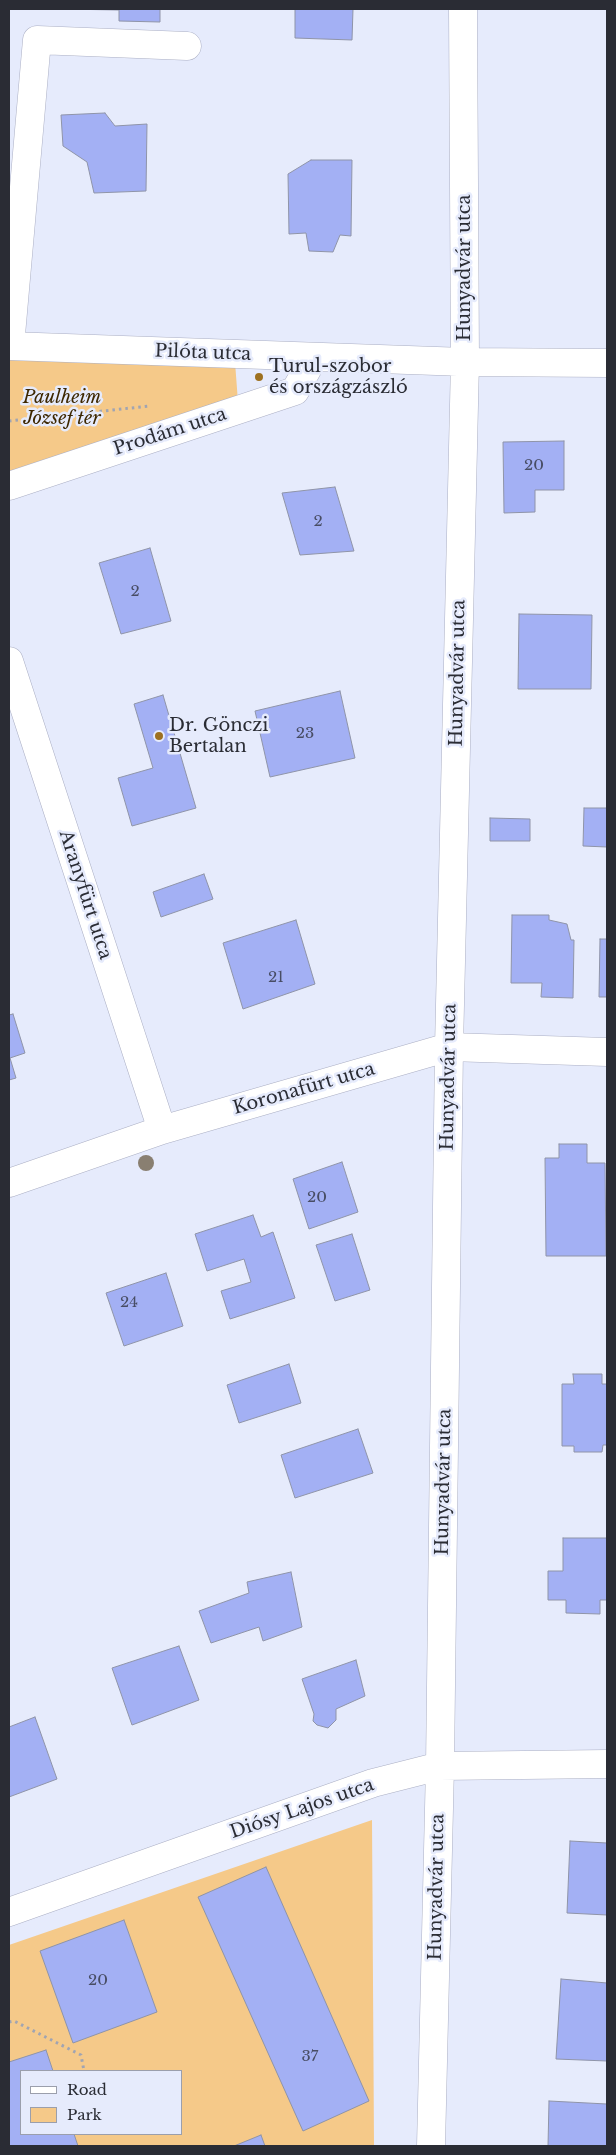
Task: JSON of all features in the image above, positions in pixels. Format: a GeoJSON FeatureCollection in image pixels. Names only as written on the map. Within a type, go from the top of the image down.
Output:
{"type":"FeatureCollection","features":[{"type":"Feature","properties":{"kind":"street","name":"Hunyadvár utca"},"geometry":{"type":"LineString","coordinates":[[431,2146],[440,1766],[449,1047],[465,362],[463,9]]}},
{"type":"Feature","properties":{"kind":"street"},"geometry":{"type":"LineString","coordinates":[[10,346],[37,40],[187,46]]}},
{"type":"Feature","properties":{"kind":"street","name":"Pilóta utca"},"geometry":{"type":"LineString","coordinates":[[10,346],[465,362],[607,363]]}},
{"type":"Feature","properties":{"kind":"street","name":"Prodám utca"},"geometry":{"type":"LineString","coordinates":[[9,486],[294,391],[314,357]]}},
{"type":"Feature","properties":{"kind":"street","name":"Aranyfürt utca"},"geometry":{"type":"LineString","coordinates":[[9,661],[162,1130]]}},
{"type":"Feature","properties":{"kind":"street","name":"Koronafürt utca"},"geometry":{"type":"LineString","coordinates":[[9,1183],[162,1130],[449,1047],[607,1052]]}},
{"type":"Feature","properties":{"kind":"street","name":"Diósy Lajos utca"},"geometry":{"type":"LineString","coordinates":[[9,1912],[373,1783],[440,1766],[607,1764]]}},
{"type":"Feature","properties":{"kind":"path"},"geometry":{"type":"LineString","coordinates":[[9,2022],[14,2021],[81,2055],[84,2070]]}},
{"type":"Feature","properties":{"kind":"green space","name":"Paulheim József tér"},"geometry":{"type":"Polygon","coordinates":[[[9,352],[235,362],[238,402],[9,483],[9,352]]]}},
{"type":"Feature","properties":{"kind":"green space"},"geometry":{"type":"Polygon","coordinates":[[[372,1820],[374,2146],[9,2146],[9,1945],[372,1820]]]}},
{"type":"Feature","properties":{"kind":"building"},"geometry":{"type":"Polygon","coordinates":[[[61,9],[160,9],[160,22],[119,21],[119,10],[61,9]]]}},
{"type":"Feature","properties":{"kind":"building"},"geometry":{"type":"Polygon","coordinates":[[[295,9],[353,9],[352,40],[295,38],[295,9]]]}},
{"type":"Feature","properties":{"kind":"building"},"geometry":{"type":"Polygon","coordinates":[[[105,113],[115,126],[147,124],[146,191],[94,193],[87,162],[63,146],[61,115],[105,113]]]}},
{"type":"Feature","properties":{"kind":"building"},"geometry":{"type":"Polygon","coordinates":[[[311,160],[352,160],[351,236],[340,235],[333,252],[309,251],[306,233],[289,234],[288,174],[311,160]]]}},
{"type":"Feature","properties":{"kind":"building"},"geometry":{"type":"Polygon","coordinates":[[[564,441],[564,490],[535,490],[535,512],[504,513],[503,442],[564,441]]]}},
{"type":"Feature","properties":{"kind":"building"},"geometry":{"type":"Polygon","coordinates":[[[335,487],[354,551],[300,555],[282,493],[335,487]]]}},
{"type":"Feature","properties":{"kind":"building"},"geometry":{"type":"Polygon","coordinates":[[[150,548],[171,621],[121,634],[99,563],[150,548]]]}},
{"type":"Feature","properties":{"kind":"building"},"geometry":{"type":"Polygon","coordinates":[[[519,614],[592,615],[591,689],[518,689],[519,614]]]}},
{"type":"Feature","properties":{"kind":"building"},"geometry":{"type":"Polygon","coordinates":[[[340,691],[355,758],[270,777],[255,711],[340,691]]]}},
{"type":"Feature","properties":{"kind":"building","name":"Dr. Gönczi Bertalan"},"geometry":{"type":"Polygon","coordinates":[[[163,695],[196,808],[132,826],[118,778],[153,768],[134,704],[163,695]]]}},
{"type":"Feature","properties":{"kind":"building"},"geometry":{"type":"Polygon","coordinates":[[[584,808],[607,808],[607,847],[583,846],[584,808]]]}},
{"type":"Feature","properties":{"kind":"building"},"geometry":{"type":"Polygon","coordinates":[[[490,818],[530,819],[530,841],[490,841],[490,818]]]}},
{"type":"Feature","properties":{"kind":"building"},"geometry":{"type":"Polygon","coordinates":[[[204,874],[213,899],[161,917],[153,892],[204,874]]]}},
{"type":"Feature","properties":{"kind":"building"},"geometry":{"type":"Polygon","coordinates":[[[512,915],[549,915],[549,920],[567,924],[571,940],[574,940],[573,998],[541,997],[542,983],[511,983],[512,915]]]}},
{"type":"Feature","properties":{"kind":"building"},"geometry":{"type":"Polygon","coordinates":[[[296,920],[315,984],[243,1009],[223,943],[296,920]]]}},
{"type":"Feature","properties":{"kind":"building"},"geometry":{"type":"Polygon","coordinates":[[[600,939],[607,939],[607,997],[599,997],[600,939]]]}},
{"type":"Feature","properties":{"kind":"building"},"geometry":{"type":"Polygon","coordinates":[[[13,1014],[25,1053],[10,1058],[16,1078],[9,1080],[9,1015],[13,1014]]]}},
{"type":"Feature","properties":{"kind":"building"},"geometry":{"type":"Polygon","coordinates":[[[559,1144],[587,1144],[587,1163],[605,1163],[606,1256],[546,1256],[545,1158],[559,1158],[559,1144]]]}},
{"type":"Feature","properties":{"kind":"building"},"geometry":{"type":"Polygon","coordinates":[[[342,1162],[358,1212],[309,1229],[293,1179],[342,1162]]]}},
{"type":"Feature","properties":{"kind":"building"},"geometry":{"type":"Polygon","coordinates":[[[253,1215],[261,1237],[273,1232],[295,1298],[230,1319],[221,1291],[251,1282],[244,1259],[207,1271],[195,1234],[253,1215]]]}},
{"type":"Feature","properties":{"kind":"building"},"geometry":{"type":"Polygon","coordinates":[[[352,1234],[370,1290],[335,1301],[316,1245],[352,1234]]]}},
{"type":"Feature","properties":{"kind":"building"},"geometry":{"type":"Polygon","coordinates":[[[166,1273],[183,1326],[124,1346],[106,1293],[166,1273]]]}},
{"type":"Feature","properties":{"kind":"building"},"geometry":{"type":"Polygon","coordinates":[[[289,1364],[301,1403],[239,1423],[227,1385],[289,1364]]]}},
{"type":"Feature","properties":{"kind":"building"},"geometry":{"type":"Polygon","coordinates":[[[573,1374],[602,1374],[602,1384],[607,1384],[607,1445],[603,1445],[602,1452],[574,1452],[574,1446],[562,1446],[562,1384],[574,1384],[573,1374]]]}},
{"type":"Feature","properties":{"kind":"building"},"geometry":{"type":"Polygon","coordinates":[[[358,1429],[373,1473],[295,1498],[281,1455],[358,1429]]]}},
{"type":"Feature","properties":{"kind":"building"},"geometry":{"type":"Polygon","coordinates":[[[563,1538],[607,1538],[607,1600],[600,1600],[600,1614],[566,1613],[566,1600],[548,1600],[548,1571],[563,1571],[563,1538]]]}},
{"type":"Feature","properties":{"kind":"building"},"geometry":{"type":"Polygon","coordinates":[[[291,1572],[302,1627],[263,1641],[259,1627],[211,1643],[199,1611],[249,1593],[247,1582],[291,1572]]]}},
{"type":"Feature","properties":{"kind":"building"},"geometry":{"type":"Polygon","coordinates":[[[179,1646],[199,1700],[132,1725],[112,1668],[179,1646]]]}},
{"type":"Feature","properties":{"kind":"building"},"geometry":{"type":"Polygon","coordinates":[[[356,1660],[365,1696],[336,1709],[336,1720],[328,1728],[317,1725],[313,1721],[314,1714],[302,1679],[356,1660]]]}},
{"type":"Feature","properties":{"kind":"building"},"geometry":{"type":"Polygon","coordinates":[[[35,1717],[57,1779],[9,1797],[9,1727],[35,1717]]]}},
{"type":"Feature","properties":{"kind":"building"},"geometry":{"type":"Polygon","coordinates":[[[570,1841],[607,1843],[607,1915],[567,1913],[570,1841]]]}},
{"type":"Feature","properties":{"kind":"building"},"geometry":{"type":"Polygon","coordinates":[[[266,1867],[369,2101],[303,2131],[198,1897],[266,1867]]]}},
{"type":"Feature","properties":{"kind":"building"},"geometry":{"type":"Polygon","coordinates":[[[124,1920],[157,2012],[73,2043],[40,1951],[124,1920]]]}},
{"type":"Feature","properties":{"kind":"building"},"geometry":{"type":"Polygon","coordinates":[[[561,1979],[607,1983],[607,2061],[556,2059],[561,1979]]]}},
{"type":"Feature","properties":{"kind":"building"},"geometry":{"type":"Polygon","coordinates":[[[46,2050],[53,2070],[20,2070],[20,2135],[74,2135],[78,2146],[9,2146],[9,2062],[46,2050]]]}},
{"type":"Feature","properties":{"kind":"building"},"geometry":{"type":"Polygon","coordinates":[[[549,2101],[607,2104],[607,2146],[548,2146],[549,2101]]]}},
{"type":"Feature","properties":{"kind":"building"},"geometry":{"type":"Polygon","coordinates":[[[261,2135],[265,2146],[234,2146],[261,2135]]]}},
{"type":"Feature","properties":{"kind":"place","name":"Turul-szobor és országzászló"},"geometry":{"type":"Point","coordinates":[259,377]}},
{"type":"Feature","properties":{"kind":"place","name":"Dr. Gönczi Bertalan"},"geometry":{"type":"Point","coordinates":[159,736]}}]}
